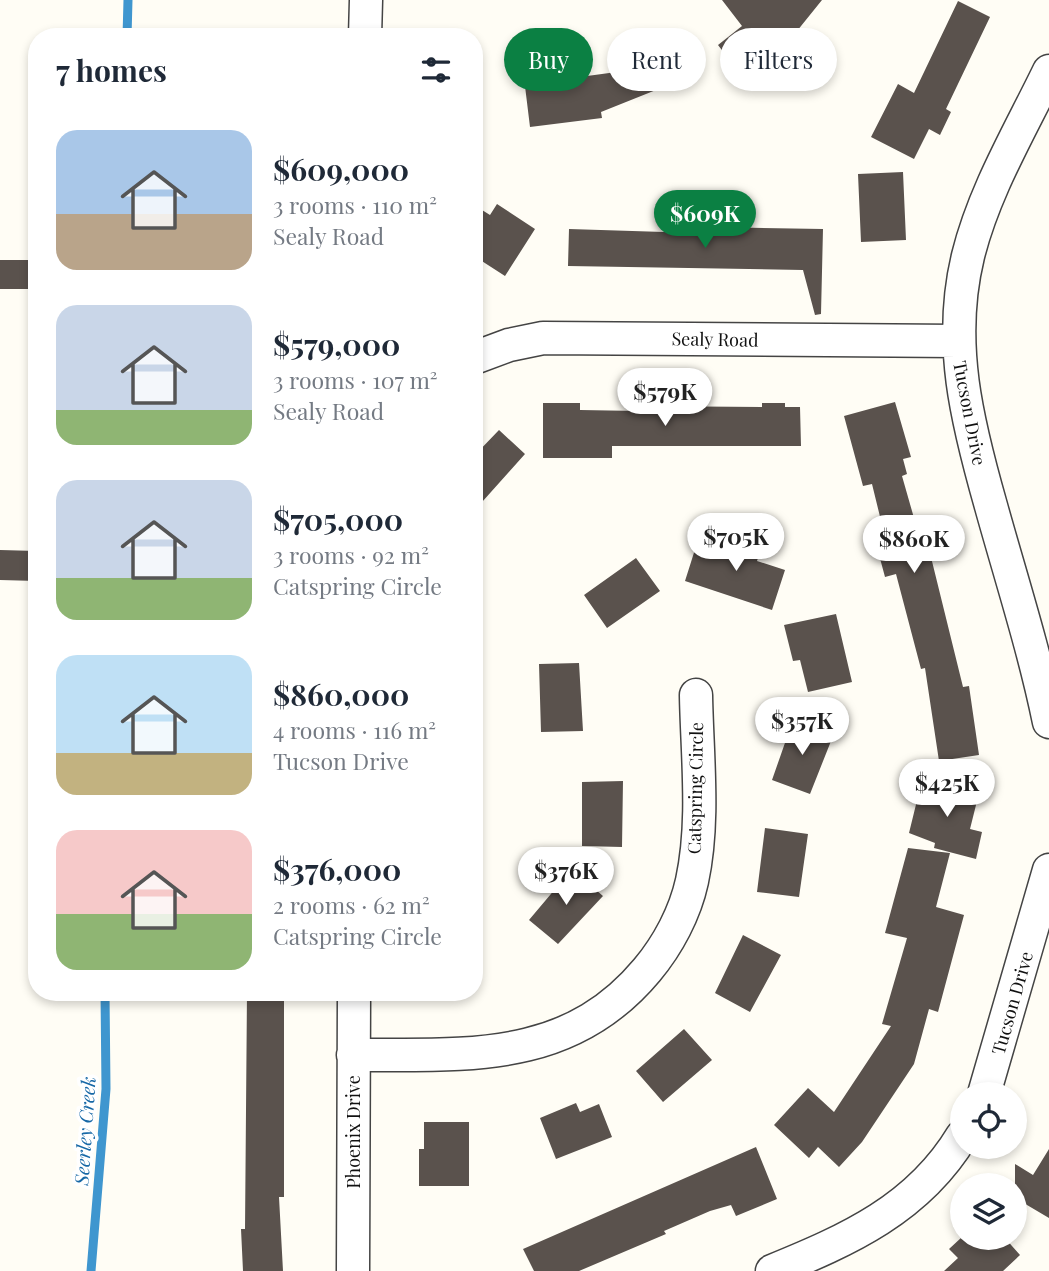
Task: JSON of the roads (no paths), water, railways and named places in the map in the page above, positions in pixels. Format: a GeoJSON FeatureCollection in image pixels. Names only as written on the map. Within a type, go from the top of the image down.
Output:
{"type":"FeatureCollection","features":[{"type":"Feature","properties":{"kind":"street"},"geometry":{"type":"LineString","coordinates":[[365,28],[366,0]]}},
{"type":"Feature","properties":{"kind":"street","name":"Tucson Drive"},"geometry":{"type":"LineString","coordinates":[[1049,71],[981,214],[962,284],[958,341],[970,432],[1049,722]]}},
{"type":"Feature","properties":{"kind":"street","name":"Sealy Road"},"geometry":{"type":"LineString","coordinates":[[483,355],[509,345],[543,338],[958,341]]}},
{"type":"Feature","properties":{"kind":"street","name":"Catspring Circle"},"geometry":{"type":"LineString","coordinates":[[353,1055],[488,1053],[531,1045],[584,1024],[639,980],[671,934],[692,881],[697,840],[696,695]]}},
{"type":"Feature","properties":{"kind":"street","name":"Tucson Drive"},"geometry":{"type":"LineString","coordinates":[[987,1082],[1049,870]]}},
{"type":"Feature","properties":{"kind":"street","name":"Phoenix Drive"},"geometry":{"type":"LineString","coordinates":[[353,1271],[354,1001]]}},
{"type":"Feature","properties":{"kind":"street"},"geometry":{"type":"LineString","coordinates":[[772,1271],[848,1240],[885,1218],[928,1180],[950,1152]]}},
{"type":"Feature","properties":{"kind":"waterway","name":"Seerley Creek"},"geometry":{"type":"LineString","coordinates":[[127,28],[128,0]]}},
{"type":"Feature","properties":{"kind":"waterway","name":"Seerley Creek"},"geometry":{"type":"LineString","coordinates":[[91,1271],[106,1089],[105,1001]]}}]}
